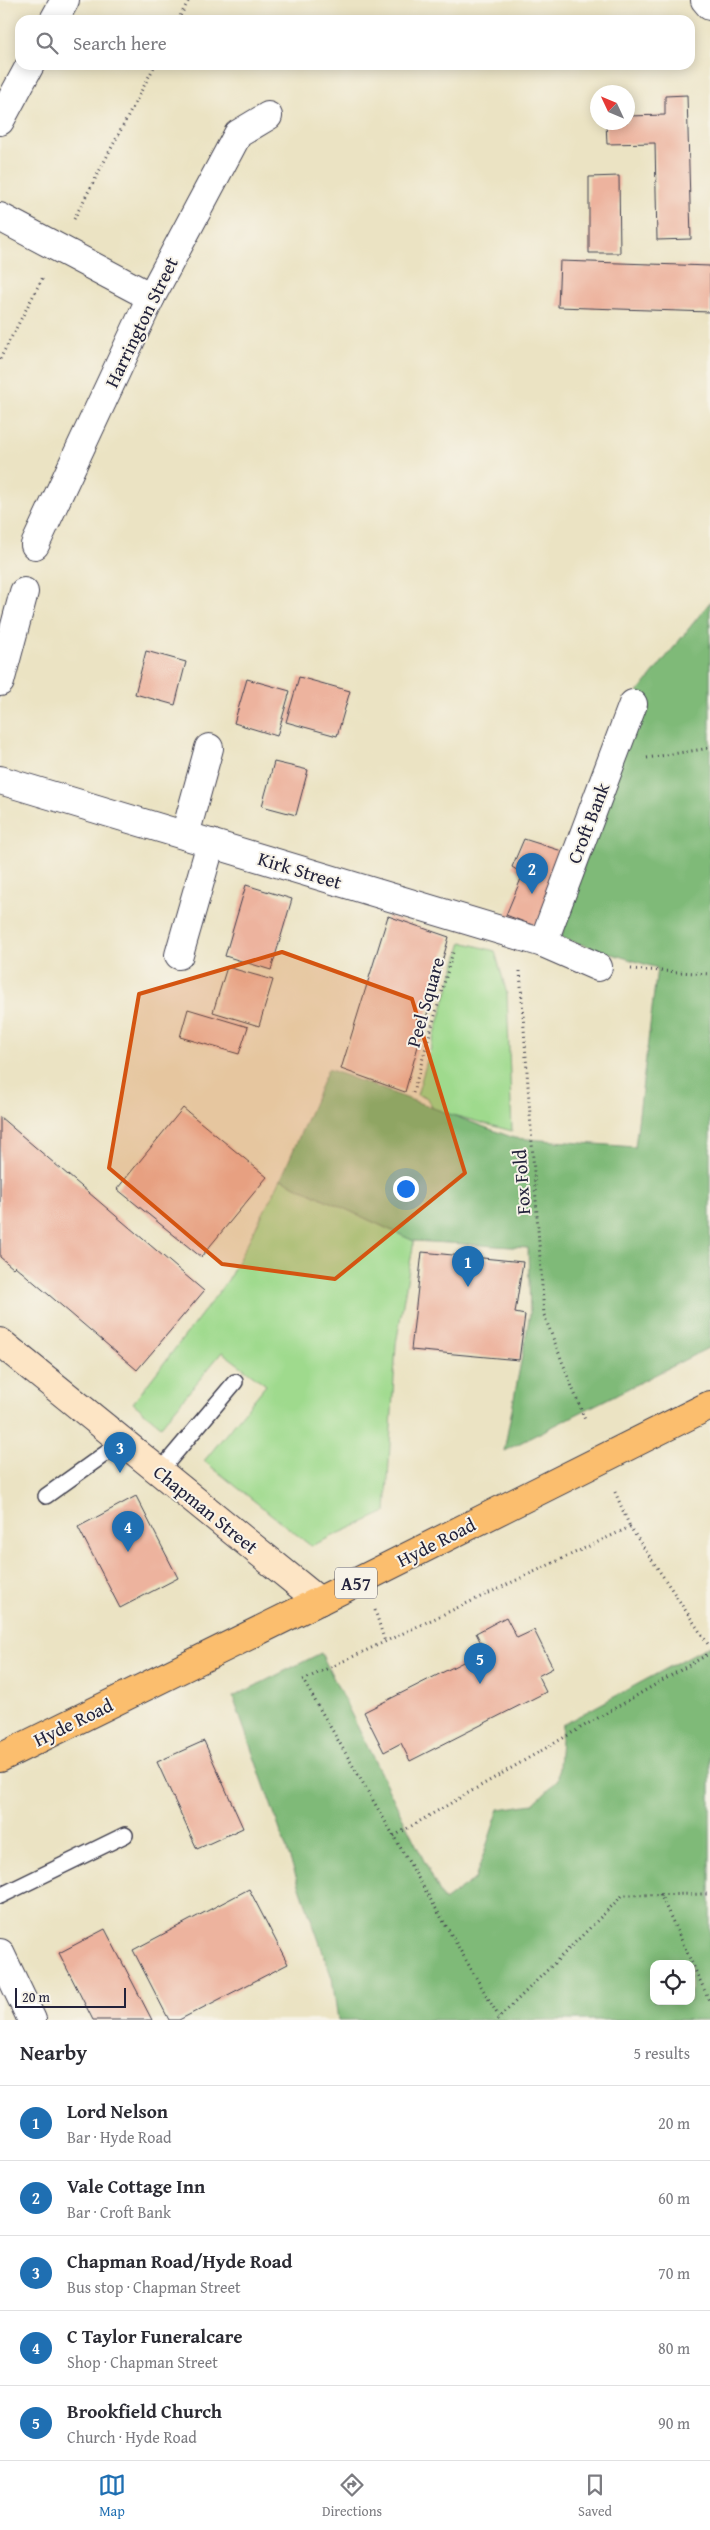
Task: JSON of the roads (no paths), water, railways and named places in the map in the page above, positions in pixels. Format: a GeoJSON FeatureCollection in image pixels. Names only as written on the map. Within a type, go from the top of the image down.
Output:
{"type":"FeatureCollection","features":[{"type":"Feature","properties":{"kind":"highway","name":"Hyde Road"},"geometry":{"type":"LineString","coordinates":[[0,1758],[710,1405]]}},
{"type":"Feature","properties":{"kind":"street"},"geometry":{"type":"LineString","coordinates":[[57,15],[65,0]]}},
{"type":"Feature","properties":{"kind":"street"},"geometry":{"type":"LineString","coordinates":[[705,0],[710,6]]}},
{"type":"Feature","properties":{"kind":"street"},"geometry":{"type":"LineString","coordinates":[[0,121],[27,70]]}},
{"type":"Feature","properties":{"kind":"street","name":"Harrington Street"},"geometry":{"type":"LineString","coordinates":[[35,545],[151,297],[238,134],[268,116]]}},
{"type":"Feature","properties":{"kind":"street"},"geometry":{"type":"LineString","coordinates":[[0,217],[151,297]]}},
{"type":"Feature","properties":{"kind":"street"},"geometry":{"type":"LineString","coordinates":[[0,682],[24,592]]}},
{"type":"Feature","properties":{"kind":"street","name":"Croft Bank"},"geometry":{"type":"LineString","coordinates":[[530,939],[610,764],[632,704]]}},
{"type":"Feature","properties":{"kind":"street"},"geometry":{"type":"LineString","coordinates":[[185,835],[209,748]]}},
{"type":"Feature","properties":{"kind":"street","name":"Kirk Street"},"geometry":{"type":"LineString","coordinates":[[0,780],[530,939],[598,967]]}},
{"type":"Feature","properties":{"kind":"street"},"geometry":{"type":"LineString","coordinates":[[179,955],[211,843]]}},
{"type":"Feature","properties":{"kind":"street","name":"Chapman Street"},"geometry":{"type":"LineString","coordinates":[[0,1342],[319,1601]]}},
{"type":"Feature","properties":{"kind":"street"},"geometry":{"type":"LineString","coordinates":[[0,1954],[32,2020]]}},
{"type":"Feature","properties":{"kind":"lane"},"geometry":{"type":"LineString","coordinates":[[160,1471],[235,1382]]}},
{"type":"Feature","properties":{"kind":"lane"},"geometry":{"type":"LineString","coordinates":[[46,1496],[123,1441]]}},
{"type":"Feature","properties":{"kind":"lane"},"geometry":{"type":"LineString","coordinates":[[0,1896],[125,1835]]}},
{"type":"Feature","properties":{"kind":"place","name":"Vale Cottage Inn"},"geometry":{"type":"Point","coordinates":[532,894]}},
{"type":"Feature","properties":{"kind":"place","name":"Lord Nelson"},"geometry":{"type":"Point","coordinates":[468,1287]}},
{"type":"Feature","properties":{"kind":"place","name":"Chapman Road/Hyde Road"},"geometry":{"type":"Point","coordinates":[120,1473]}},
{"type":"Feature","properties":{"kind":"place","name":"C Taylor Funeralcare"},"geometry":{"type":"Point","coordinates":[128,1552]}},
{"type":"Feature","properties":{"kind":"place","name":"Brookfield Church"},"geometry":{"type":"Point","coordinates":[480,1684]}}]}
